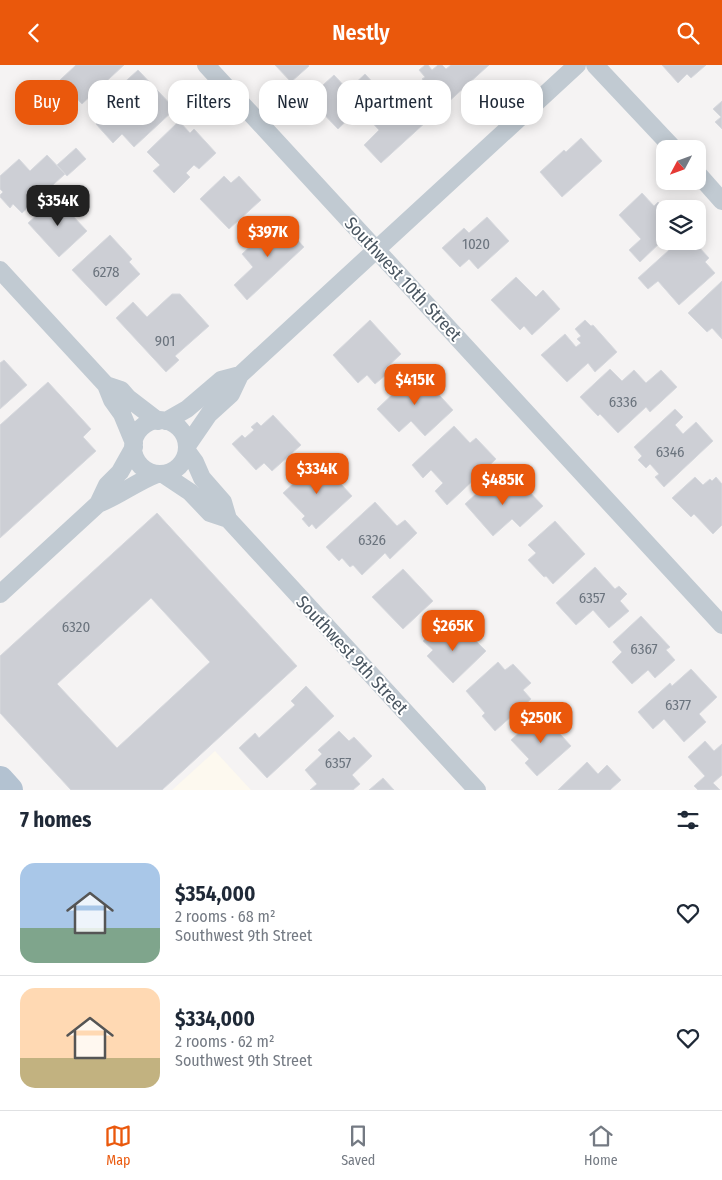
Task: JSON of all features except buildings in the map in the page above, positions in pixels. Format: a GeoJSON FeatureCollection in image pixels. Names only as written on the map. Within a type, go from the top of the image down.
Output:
{"type":"FeatureCollection","features":[{"type":"Feature","properties":{"kind":"main road"},"geometry":{"type":"LineString","coordinates":[[0,780],[9,790]]}},
{"type":"Feature","properties":{"kind":"street","name":"Southwest 10th Street"},"geometry":{"type":"LineString","coordinates":[[206,65],[722,625]]}},
{"type":"Feature","properties":{"kind":"street"},"geometry":{"type":"LineString","coordinates":[[0,594],[98,504],[116,497],[134,484],[170,472],[178,467],[183,462],[187,448],[209,414],[231,394],[240,375],[577,65]]}},
{"type":"Feature","properties":{"kind":"street"},"geometry":{"type":"LineString","coordinates":[[595,65],[666,140]]}},
{"type":"Feature","properties":{"kind":"street"},"geometry":{"type":"LineString","coordinates":[[706,184],[722,201]]}},
{"type":"Feature","properties":{"kind":"street"},"geometry":{"type":"LineString","coordinates":[[0,270],[106,385],[112,400],[122,414],[134,445],[136,459],[142,467],[150,472],[160,474]]}},
{"type":"Feature","properties":{"kind":"street"},"geometry":{"type":"LineString","coordinates":[[98,504],[107,485],[120,472],[134,445],[136,435],[142,427],[150,423],[162,421],[187,409],[221,381],[240,375]]}},
{"type":"Feature","properties":{"kind":"street"},"geometry":{"type":"LineString","coordinates":[[106,385],[121,390],[128,398],[162,421],[181,430],[185,437],[187,448]]}},
{"type":"Feature","properties":{"kind":"street","name":"Southwest 9th Street"},"geometry":{"type":"LineString","coordinates":[[187,448],[202,477],[223,502],[228,519],[477,790]]}},
{"type":"Feature","properties":{"kind":"street","name":"Southwest 9th Street"},"geometry":{"type":"LineString","coordinates":[[160,474],[190,492],[210,513],[228,519]]}},
{"type":"Feature","properties":{"kind":"shaded area"},"geometry":{"type":"Polygon","coordinates":[[[215,751],[251,790],[172,790],[215,751]]]}}]}
